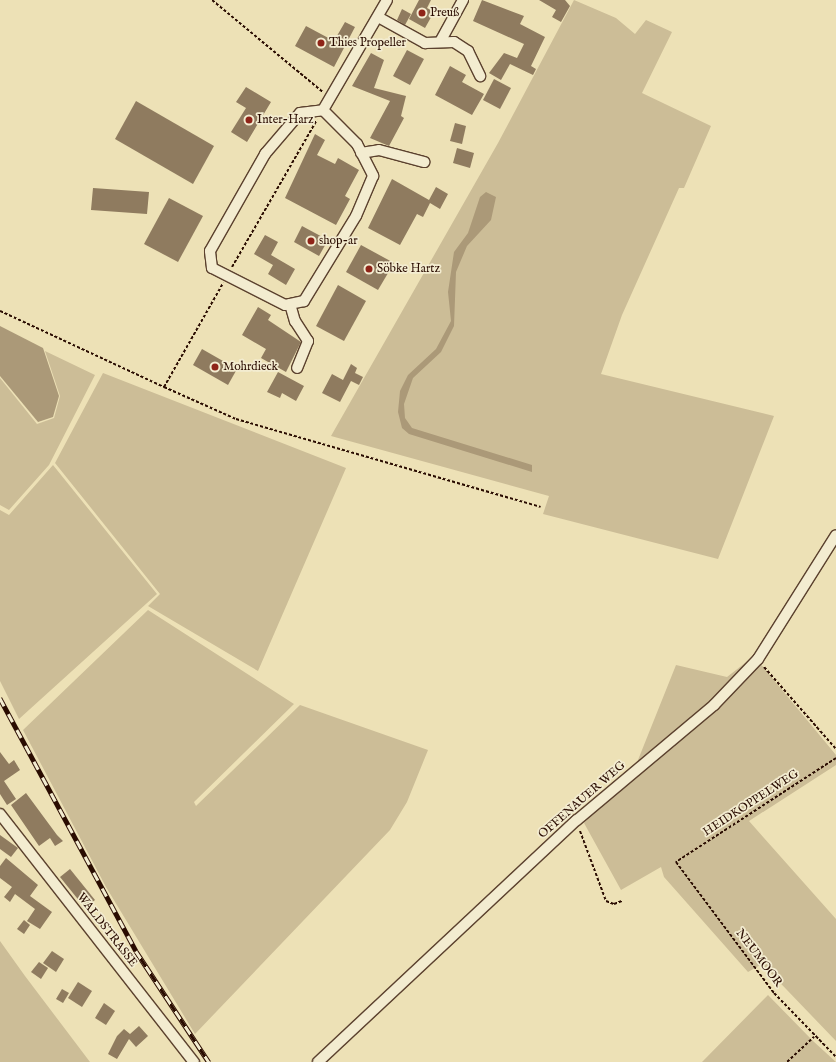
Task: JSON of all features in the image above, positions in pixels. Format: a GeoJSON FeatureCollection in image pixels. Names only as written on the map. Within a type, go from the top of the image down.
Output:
{"type":"FeatureCollection","features":[{"type":"Feature","properties":{"kind":"street"},"geometry":{"type":"LineString","coordinates":[[323,110],[387,0]]}},
{"type":"Feature","properties":{"kind":"street"},"geometry":{"type":"LineString","coordinates":[[440,42],[464,0]]}},
{"type":"Feature","properties":{"kind":"street"},"geometry":{"type":"LineString","coordinates":[[378,17],[425,43],[454,42],[468,51],[480,76]]}},
{"type":"Feature","properties":{"kind":"street"},"geometry":{"type":"LineString","coordinates":[[323,110],[361,153],[373,176],[356,216],[304,301],[285,305],[226,278],[212,268],[210,251],[262,158],[300,112],[323,110]]}},
{"type":"Feature","properties":{"kind":"street"},"geometry":{"type":"LineString","coordinates":[[361,153],[379,150],[424,162]]}},
{"type":"Feature","properties":{"kind":"street"},"geometry":{"type":"LineString","coordinates":[[290,304],[295,321],[308,341],[297,368]]}},
{"type":"Feature","properties":{"kind":"street","name":"OFFENAUER WEG"},"geometry":{"type":"LineString","coordinates":[[318,1062],[576,820],[714,705],[758,660],[836,535]]}},
{"type":"Feature","properties":{"kind":"street","name":"WALDSTRASSE"},"geometry":{"type":"LineString","coordinates":[[0,814],[194,1062]]}},
{"type":"Feature","properties":{"kind":"path"},"geometry":{"type":"LineString","coordinates":[[212,0],[330,98]]}},
{"type":"Feature","properties":{"kind":"path"},"geometry":{"type":"LineString","coordinates":[[164,387],[323,110]]}},
{"type":"Feature","properties":{"kind":"path"},"geometry":{"type":"LineString","coordinates":[[0,311],[236,419],[541,506]]}},
{"type":"Feature","properties":{"kind":"path"},"geometry":{"type":"LineString","coordinates":[[758,660],[836,748]]}},
{"type":"Feature","properties":{"kind":"path","name":"HEIDKOPPELWEG"},"geometry":{"type":"LineString","coordinates":[[676,862],[836,758]]}},
{"type":"Feature","properties":{"kind":"path"},"geometry":{"type":"LineString","coordinates":[[576,820],[606,901],[614,904],[622,901]]}},
{"type":"Feature","properties":{"kind":"path","name":"NEUMOOR"},"geometry":{"type":"LineString","coordinates":[[676,862],[774,993],[814,1037],[836,1058]]}},
{"type":"Feature","properties":{"kind":"path"},"geometry":{"type":"LineString","coordinates":[[787,1062],[814,1037]]}},
{"type":"Feature","properties":{"kind":"shaded area"},"geometry":{"type":"Polygon","coordinates":[[[574,0],[616,18],[635,34],[646,20],[672,32],[642,93],[711,126],[684,188],[679,188],[622,315],[601,374],[774,416],[718,559],[543,514],[549,496],[331,436],[498,143],[574,0]]]}},
{"type":"Feature","properties":{"kind":"shaded area"},"geometry":{"type":"Polygon","coordinates":[[[486,192],[496,197],[491,220],[467,246],[456,272],[454,326],[441,352],[413,378],[404,404],[405,418],[412,428],[532,465],[532,472],[409,434],[402,428],[398,412],[400,391],[408,375],[436,349],[451,321],[448,292],[454,252],[468,233],[480,197],[486,192]]]}},
{"type":"Feature","properties":{"kind":"shaded area"},"geometry":{"type":"Polygon","coordinates":[[[0,326],[43,348],[59,396],[53,417],[38,422],[0,376],[0,326]]]}},
{"type":"Feature","properties":{"kind":"shaded area"},"geometry":{"type":"Polygon","coordinates":[[[45,351],[95,375],[49,465],[9,510],[0,505],[0,378],[37,424],[54,418],[60,396],[45,351]]]}},
{"type":"Feature","properties":{"kind":"shaded area"},"geometry":{"type":"Polygon","coordinates":[[[103,373],[346,468],[258,671],[148,606],[160,594],[55,463],[103,373]]]}},
{"type":"Feature","properties":{"kind":"shaded area"},"geometry":{"type":"Polygon","coordinates":[[[53,465],[157,594],[19,719],[0,681],[0,510],[9,515],[53,465]]]}},
{"type":"Feature","properties":{"kind":"shaded area"},"geometry":{"type":"Polygon","coordinates":[[[148,610],[294,704],[194,802],[196,806],[300,705],[428,750],[407,802],[390,830],[195,1034],[106,887],[23,730],[148,610]]]}},
{"type":"Feature","properties":{"kind":"shaded area"},"geometry":{"type":"Polygon","coordinates":[[[754,656],[836,755],[836,765],[749,821],[836,919],[836,1041],[762,964],[748,972],[664,877],[661,867],[621,890],[584,823],[636,765],[676,665],[727,677],[754,656]]]}},
{"type":"Feature","properties":{"kind":"shaded area"},"geometry":{"type":"Polygon","coordinates":[[[0,941],[25,976],[90,1062],[0,1062],[0,941]]]}},
{"type":"Feature","properties":{"kind":"shaded area"},"geometry":{"type":"Polygon","coordinates":[[[768,995],[813,1041],[836,1062],[702,1062],[768,995]]]}},
{"type":"Feature","properties":{"kind":"building","name":"Preuß"},"geometry":{"type":"Polygon","coordinates":[[[419,0],[431,0],[427,8],[434,12],[425,28],[409,19],[419,0]]]}},
{"type":"Feature","properties":{"kind":"building"},"geometry":{"type":"Polygon","coordinates":[[[482,0],[524,16],[520,24],[545,37],[531,66],[536,69],[533,75],[510,64],[501,80],[489,73],[504,53],[517,58],[524,44],[473,21],[482,0]]]}},
{"type":"Feature","properties":{"kind":"building"},"geometry":{"type":"Polygon","coordinates":[[[539,0],[565,0],[570,6],[561,22],[552,17],[556,10],[539,0]]]}},
{"type":"Feature","properties":{"kind":"building"},"geometry":{"type":"Polygon","coordinates":[[[402,9],[411,14],[405,25],[397,20],[402,9]]]}},
{"type":"Feature","properties":{"kind":"building","name":"Thies Propeller"},"geometry":{"type":"Polygon","coordinates":[[[345,22],[355,27],[334,67],[295,46],[306,26],[334,41],[345,22]]]}},
{"type":"Feature","properties":{"kind":"building"},"geometry":{"type":"Polygon","coordinates":[[[407,50],[424,59],[410,85],[393,76],[407,50]]]}},
{"type":"Feature","properties":{"kind":"building"},"geometry":{"type":"Polygon","coordinates":[[[371,53],[384,60],[374,88],[406,96],[401,116],[404,118],[389,146],[370,138],[390,101],[352,86],[371,53]]]}},
{"type":"Feature","properties":{"kind":"building"},"geometry":{"type":"Polygon","coordinates":[[[450,66],[466,75],[462,82],[484,94],[472,115],[435,95],[450,66]]]}},
{"type":"Feature","properties":{"kind":"building"},"geometry":{"type":"Polygon","coordinates":[[[494,79],[511,88],[500,109],[483,100],[494,79]]]}},
{"type":"Feature","properties":{"kind":"building","name":"Inter-Harz"},"geometry":{"type":"Polygon","coordinates":[[[246,87],[271,102],[247,142],[231,132],[246,108],[236,102],[246,87]]]}},
{"type":"Feature","properties":{"kind":"building"},"geometry":{"type":"Polygon","coordinates":[[[136,101],[214,146],[193,184],[115,139],[136,101]]]}},
{"type":"Feature","properties":{"kind":"building"},"geometry":{"type":"Polygon","coordinates":[[[455,123],[466,126],[462,144],[450,141],[455,123]]]}},
{"type":"Feature","properties":{"kind":"building"},"geometry":{"type":"Polygon","coordinates":[[[315,134],[325,140],[317,155],[335,164],[338,158],[359,170],[345,196],[350,199],[336,225],[285,198],[315,134]]]}},
{"type":"Feature","properties":{"kind":"building"},"geometry":{"type":"Polygon","coordinates":[[[457,148],[474,153],[470,168],[453,163],[457,148]]]}},
{"type":"Feature","properties":{"kind":"building"},"geometry":{"type":"Polygon","coordinates":[[[392,179],[429,200],[436,187],[448,194],[440,209],[430,203],[423,217],[417,214],[400,245],[368,228],[392,179]]]}},
{"type":"Feature","properties":{"kind":"building"},"geometry":{"type":"Polygon","coordinates":[[[93,188],[149,192],[147,214],[91,210],[93,188]]]}},
{"type":"Feature","properties":{"kind":"building"},"geometry":{"type":"Polygon","coordinates":[[[169,198],[203,216],[178,262],[144,244],[169,198]]]}},
{"type":"Feature","properties":{"kind":"building","name":"shop-ar"},"geometry":{"type":"Polygon","coordinates":[[[302,226],[328,240],[319,256],[294,242],[302,226]]]}},
{"type":"Feature","properties":{"kind":"building"},"geometry":{"type":"Polygon","coordinates":[[[265,235],[278,242],[271,255],[295,269],[286,285],[268,274],[273,265],[254,254],[265,235]]]}},
{"type":"Feature","properties":{"kind":"building","name":"Söbke Hartz"},"geometry":{"type":"Polygon","coordinates":[[[361,245],[394,263],[378,290],[346,272],[361,245]]]}},
{"type":"Feature","properties":{"kind":"building"},"geometry":{"type":"Polygon","coordinates":[[[338,285],[366,301],[344,341],[316,326],[338,285]]]}},
{"type":"Feature","properties":{"kind":"building"},"geometry":{"type":"Polygon","coordinates":[[[258,307],[271,315],[268,320],[301,342],[286,372],[261,358],[266,349],[242,335],[258,307]]]}},
{"type":"Feature","properties":{"kind":"building","name":"Mohrdieck"},"geometry":{"type":"Polygon","coordinates":[[[202,349],[237,369],[228,385],[193,365],[202,349]]]}},
{"type":"Feature","properties":{"kind":"building"},"geometry":{"type":"Polygon","coordinates":[[[351,364],[357,368],[355,373],[363,377],[359,385],[351,381],[340,402],[322,393],[332,374],[343,380],[351,364]]]}},
{"type":"Feature","properties":{"kind":"building"},"geometry":{"type":"Polygon","coordinates":[[[278,372],[304,386],[296,401],[282,393],[280,398],[267,392],[278,372]]]}},
{"type":"Feature","properties":{"kind":"building"},"geometry":{"type":"Polygon","coordinates":[[[0,752],[9,764],[14,760],[20,770],[4,781],[16,799],[7,805],[0,794],[0,752]]]}},
{"type":"Feature","properties":{"kind":"building"},"geometry":{"type":"Polygon","coordinates":[[[26,793],[63,841],[55,846],[50,838],[39,846],[11,805],[26,793]]]}},
{"type":"Feature","properties":{"kind":"building"},"geometry":{"type":"Polygon","coordinates":[[[0,835],[18,848],[11,857],[0,849],[0,835]]]}},
{"type":"Feature","properties":{"kind":"building"},"geometry":{"type":"Polygon","coordinates":[[[6,858],[38,885],[30,896],[52,912],[40,929],[27,921],[35,909],[15,894],[10,902],[4,897],[12,887],[0,878],[0,866],[6,858]]]}},
{"type":"Feature","properties":{"kind":"building"},"geometry":{"type":"Polygon","coordinates":[[[70,869],[95,900],[85,908],[60,877],[70,869]]]}},
{"type":"Feature","properties":{"kind":"building"},"geometry":{"type":"Polygon","coordinates":[[[24,920],[30,925],[24,934],[17,929],[24,920]]]}},
{"type":"Feature","properties":{"kind":"building"},"geometry":{"type":"Polygon","coordinates":[[[52,951],[64,959],[56,972],[43,963],[52,951]]]}},
{"type":"Feature","properties":{"kind":"building"},"geometry":{"type":"Polygon","coordinates":[[[39,962],[48,968],[41,979],[31,972],[39,962]]]}},
{"type":"Feature","properties":{"kind":"building"},"geometry":{"type":"Polygon","coordinates":[[[78,982],[92,991],[82,1007],[68,998],[78,982]]]}},
{"type":"Feature","properties":{"kind":"building"},"geometry":{"type":"Polygon","coordinates":[[[62,989],[69,993],[63,1003],[56,999],[62,989]]]}},
{"type":"Feature","properties":{"kind":"building"},"geometry":{"type":"Polygon","coordinates":[[[104,1003],[115,1011],[106,1025],[95,1018],[104,1003]]]}},
{"type":"Feature","properties":{"kind":"building"},"geometry":{"type":"Polygon","coordinates":[[[139,1026],[148,1036],[136,1047],[129,1039],[117,1059],[108,1054],[117,1036],[124,1029],[130,1034],[139,1026]]]}},
{"type":"Feature","properties":{"kind":"railway"},"geometry":{"type":"LineString","coordinates":[[0,698],[136,951],[209,1062]]}},
{"type":"Feature","properties":{"kind":"place","name":"Preuß"},"geometry":{"type":"Point","coordinates":[422,13]}},
{"type":"Feature","properties":{"kind":"place","name":"Thies Propeller"},"geometry":{"type":"Point","coordinates":[321,43]}},
{"type":"Feature","properties":{"kind":"place","name":"Inter-Harz"},"geometry":{"type":"Point","coordinates":[249,120]}},
{"type":"Feature","properties":{"kind":"place","name":"shop-ar"},"geometry":{"type":"Point","coordinates":[311,241]}},
{"type":"Feature","properties":{"kind":"place","name":"Söbke Hartz"},"geometry":{"type":"Point","coordinates":[369,269]}},
{"type":"Feature","properties":{"kind":"place","name":"Mohrdieck"},"geometry":{"type":"Point","coordinates":[215,367]}}]}
